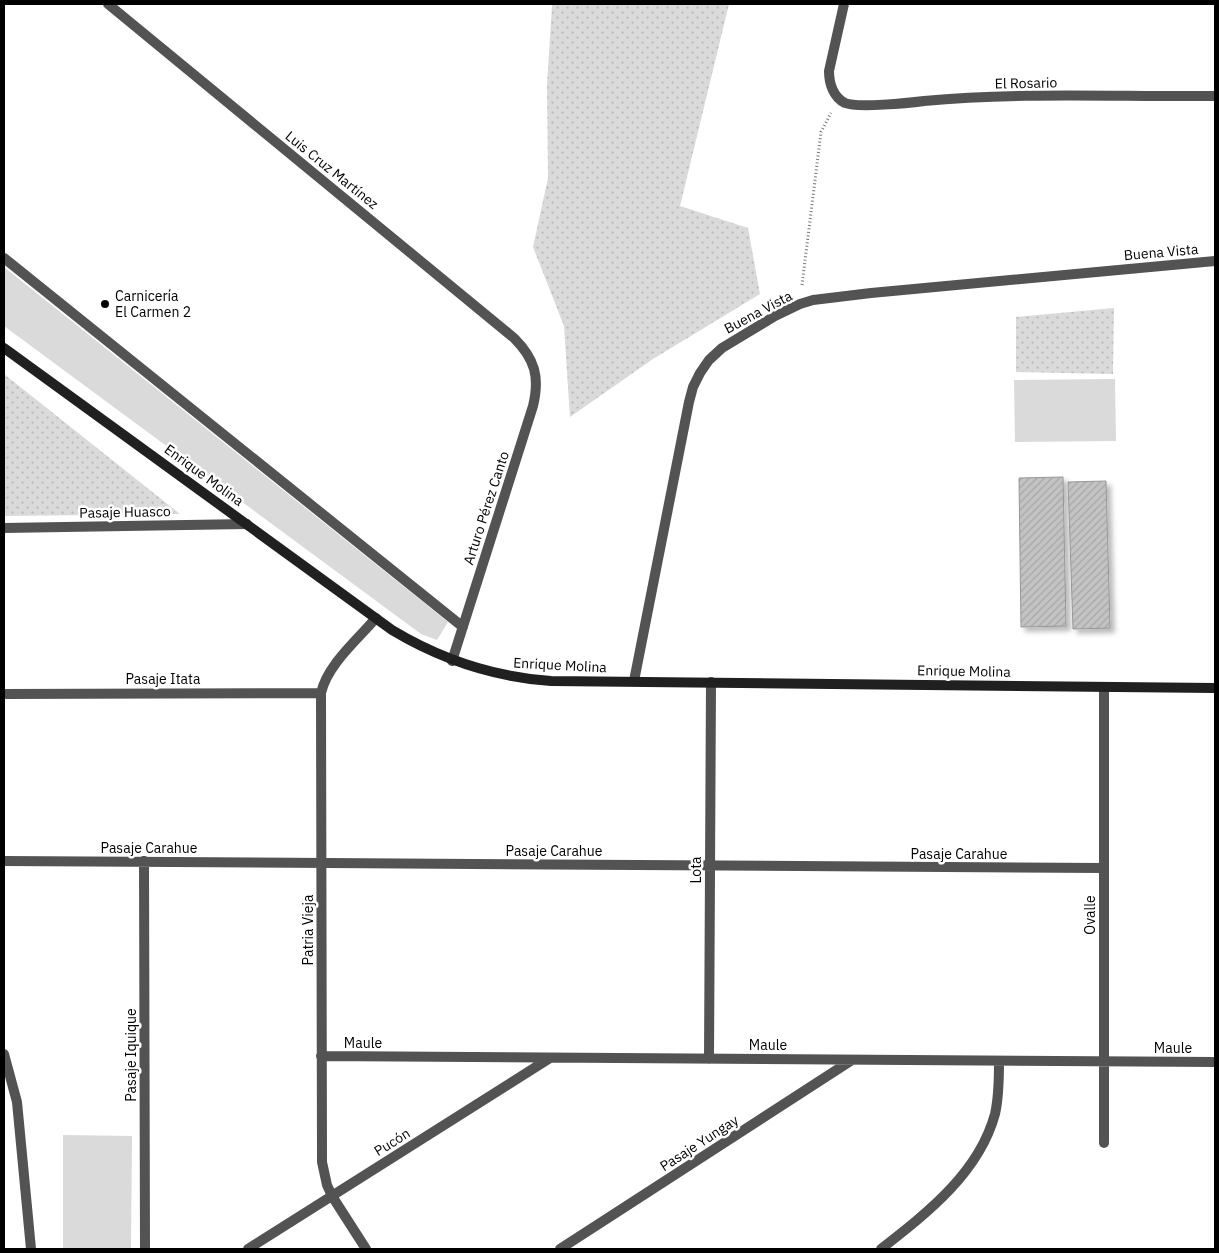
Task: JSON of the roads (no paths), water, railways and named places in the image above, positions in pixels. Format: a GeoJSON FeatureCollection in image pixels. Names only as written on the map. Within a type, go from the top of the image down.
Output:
{"type":"FeatureCollection","features":[{"type":"Feature","properties":{"kind":"main road","name":"Enrique Molina"},"geometry":{"type":"LineString","coordinates":[[4,348],[410,641],[452,661],[503,676],[566,681],[1215,688]]}},
{"type":"Feature","properties":{"kind":"street","name":"Luis Cruz Martínez"},"geometry":{"type":"LineString","coordinates":[[108,4],[514,338],[533,363]]}},
{"type":"Feature","properties":{"kind":"street","name":"El Rosario"},"geometry":{"type":"LineString","coordinates":[[844,4],[830,71],[831,85],[838,99],[852,105],[1026,96],[1215,96]]}},
{"type":"Feature","properties":{"kind":"street"},"geometry":{"type":"LineString","coordinates":[[4,258],[463,627]]}},
{"type":"Feature","properties":{"kind":"street","name":"Buena Vista"},"geometry":{"type":"LineString","coordinates":[[634,681],[693,387],[704,366],[722,348],[775,316],[800,304],[820,299],[1215,261]]}},
{"type":"Feature","properties":{"kind":"street","name":"Arturo Pérez Canto"},"geometry":{"type":"LineString","coordinates":[[452,661],[533,406],[536,386],[533,363]]}},
{"type":"Feature","properties":{"kind":"street","name":"Pasaje Huasco"},"geometry":{"type":"LineString","coordinates":[[4,528],[247,524]]}},
{"type":"Feature","properties":{"kind":"street","name":"Patria Vieja"},"geometry":{"type":"LineString","coordinates":[[366,1249],[332,1196],[327,1185],[322,1162],[322,692],[330,670],[376,618]]}},
{"type":"Feature","properties":{"kind":"street","name":"Lota"},"geometry":{"type":"LineString","coordinates":[[709,1059],[711,682]]}},
{"type":"Feature","properties":{"kind":"street","name":"Ovalle"},"geometry":{"type":"LineString","coordinates":[[1104,687],[1104,1143]]}},
{"type":"Feature","properties":{"kind":"street","name":"Pasaje Itata"},"geometry":{"type":"LineString","coordinates":[[4,694],[322,692]]}},
{"type":"Feature","properties":{"kind":"street","name":"Pasaje Carahue"},"geometry":{"type":"LineString","coordinates":[[4,861],[1104,868]]}},
{"type":"Feature","properties":{"kind":"street","name":"Pasaje Iquique"},"geometry":{"type":"LineString","coordinates":[[144,861],[145,1249]]}},
{"type":"Feature","properties":{"kind":"street"},"geometry":{"type":"LineString","coordinates":[[4,1054],[8,1076],[17,1102],[32,1249]]}},
{"type":"Feature","properties":{"kind":"street","name":"Maule"},"geometry":{"type":"LineString","coordinates":[[321,1056],[1215,1062]]}},
{"type":"Feature","properties":{"kind":"street","name":"Pucón"},"geometry":{"type":"LineString","coordinates":[[248,1249],[550,1058]]}},
{"type":"Feature","properties":{"kind":"street","name":"Pasaje Yungay"},"geometry":{"type":"LineString","coordinates":[[560,1249],[853,1060]]}},
{"type":"Feature","properties":{"kind":"street"},"geometry":{"type":"LineString","coordinates":[[881,1249],[941,1198],[972,1162],[989,1131],[995,1112],[999,1083],[999,1061]]}},
{"type":"Feature","properties":{"kind":"place","name":"Carnicería El Carmen 2"},"geometry":{"type":"Point","coordinates":[105,304]}}]}
